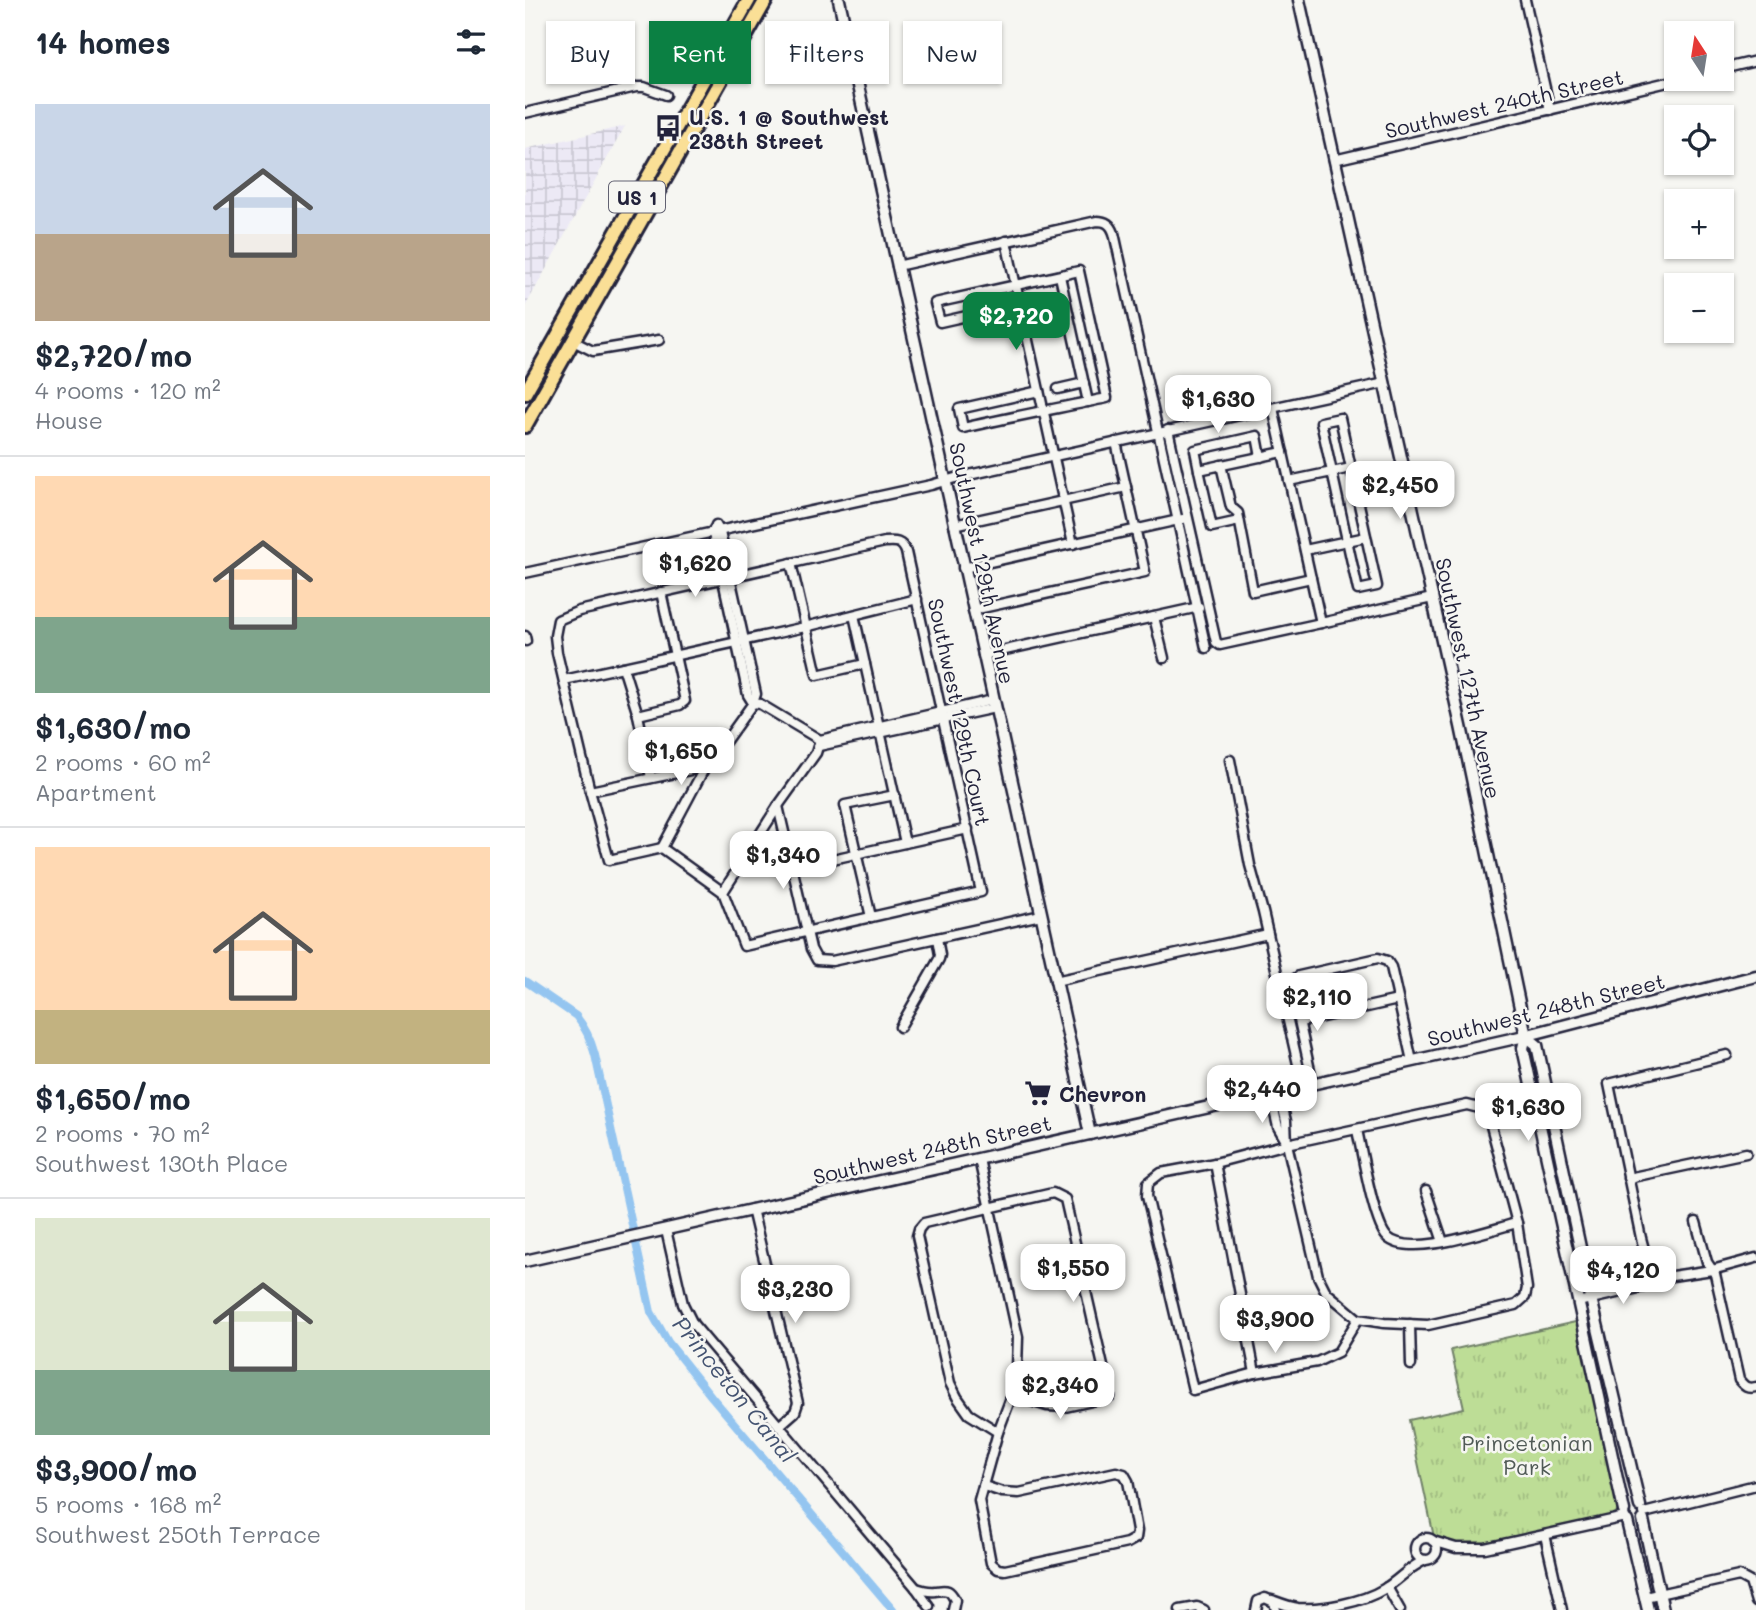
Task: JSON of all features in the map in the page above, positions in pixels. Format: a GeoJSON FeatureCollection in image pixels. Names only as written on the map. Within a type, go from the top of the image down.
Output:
{"type":"FeatureCollection","features":[{"type":"Feature","properties":{"kind":"highway","name":"US 1"},"geometry":{"type":"LineString","coordinates":[[525,393],[749,0]]}},
{"type":"Feature","properties":{"kind":"highway","name":"US 1"},"geometry":{"type":"LineString","coordinates":[[525,426],[767,0]]}},
{"type":"Feature","properties":{"kind":"highway"},"geometry":{"type":"LineString","coordinates":[[525,410],[554,361],[573,341]]}},
{"type":"Feature","properties":{"kind":"street","name":"Southwest 129th Avenue"},"geometry":{"type":"LineString","coordinates":[[839,0],[1090,1134]]}},
{"type":"Feature","properties":{"kind":"street","name":"Southwest 127th Avenue"},"geometry":{"type":"LineString","coordinates":[[1299,0],[1432,598],[1526,1036],[1523,1048],[1625,1517],[1648,1610]]}},
{"type":"Feature","properties":{"kind":"street"},"geometry":{"type":"LineString","coordinates":[[1525,0],[1551,110]]}},
{"type":"Feature","properties":{"kind":"street"},"geometry":{"type":"LineString","coordinates":[[1734,66],[1756,61]]}},
{"type":"Feature","properties":{"kind":"street","name":"Southwest 240th Street"},"geometry":{"type":"LineString","coordinates":[[1334,160],[1664,83]]}},
{"type":"Feature","properties":{"kind":"street"},"geometry":{"type":"LineString","coordinates":[[525,113],[636,87],[666,94]]}},
{"type":"Feature","properties":{"kind":"street"},"geometry":{"type":"LineString","coordinates":[[897,265],[1097,222],[1106,222],[1111,226],[1206,648]]}},
{"type":"Feature","properties":{"kind":"street"},"geometry":{"type":"LineString","coordinates":[[1006,241],[1073,544]]}},
{"type":"Feature","properties":{"kind":"street"},"geometry":{"type":"LineString","coordinates":[[1020,304],[940,322],[936,303],[1079,271],[1107,398],[963,428],[959,409],[1039,391]]}},
{"type":"Feature","properties":{"kind":"street"},"geometry":{"type":"LineString","coordinates":[[1060,276],[1088,402]]}},
{"type":"Feature","properties":{"kind":"street"},"geometry":{"type":"LineString","coordinates":[[573,341],[593,351],[659,340]]}},
{"type":"Feature","properties":{"kind":"street"},"geometry":{"type":"LineString","coordinates":[[1058,388],[1084,383]]}},
{"type":"Feature","properties":{"kind":"street"},"geometry":{"type":"LineString","coordinates":[[525,573],[717,533],[1385,383]]}},
{"type":"Feature","properties":{"kind":"street"},"geometry":{"type":"LineString","coordinates":[[1273,408],[1321,623]]}},
{"type":"Feature","properties":{"kind":"street"},"geometry":{"type":"LineString","coordinates":[[1340,418],[1377,586],[1359,590],[1332,472],[1321,422],[1340,418]]}},
{"type":"Feature","properties":{"kind":"street"},"geometry":{"type":"LineString","coordinates":[[1168,430],[1207,605],[1216,642],[1220,645],[1432,598]]}},
{"type":"Feature","properties":{"kind":"street"},"geometry":{"type":"LineString","coordinates":[[1239,521],[1212,527],[1195,450],[1257,436],[1261,457]]}},
{"type":"Feature","properties":{"kind":"street"},"geometry":{"type":"LineString","coordinates":[[973,610],[1145,572],[1116,442]]}},
{"type":"Feature","properties":{"kind":"street"},"geometry":{"type":"LineString","coordinates":[[1199,470],[1283,452]]}},
{"type":"Feature","properties":{"kind":"street"},"geometry":{"type":"LineString","coordinates":[[1221,465],[1231,508],[1238,513],[1253,591],[1311,578]]}},
{"type":"Feature","properties":{"kind":"street"},"geometry":{"type":"LineString","coordinates":[[1289,481],[1351,468]]}},
{"type":"Feature","properties":{"kind":"street"},"geometry":{"type":"LineString","coordinates":[[954,525],[1126,487]]}},
{"type":"Feature","properties":{"kind":"street"},"geometry":{"type":"LineString","coordinates":[[963,568],[1188,518]]}},
{"type":"Feature","properties":{"kind":"street"},"geometry":{"type":"LineString","coordinates":[[717,533],[740,641],[748,695],[753,703],[760,704],[820,743],[994,704]]}},
{"type":"Feature","properties":{"kind":"street"},"geometry":{"type":"LineString","coordinates":[[1305,550],[1366,537]]}},
{"type":"Feature","properties":{"kind":"street","name":"Southwest 129th Court"},"geometry":{"type":"LineString","coordinates":[[791,563],[884,542],[898,542],[906,552],[917,599],[982,892],[871,917]]}},
{"type":"Feature","properties":{"kind":"street"},"geometry":{"type":"LineString","coordinates":[[865,664],[817,676],[791,563],[579,611],[558,621],[555,630],[555,645],[609,860],[662,848],[723,891],[744,946],[871,917],[845,805],[895,795]]}},
{"type":"Feature","properties":{"kind":"street"},"geometry":{"type":"LineString","coordinates":[[638,715],[684,703],[661,592]]}},
{"type":"Feature","properties":{"kind":"street"},"geometry":{"type":"LineString","coordinates":[[564,680],[805,627],[917,599]]}},
{"type":"Feature","properties":{"kind":"street"},"geometry":{"type":"LineString","coordinates":[[983,655],[1207,605]]}},
{"type":"Feature","properties":{"kind":"street"},"geometry":{"type":"LineString","coordinates":[[855,615],[905,843]]}},
{"type":"Feature","properties":{"kind":"street"},"geometry":{"type":"LineString","coordinates":[[1154,617],[1164,657]]}},
{"type":"Feature","properties":{"kind":"street"},"geometry":{"type":"LineString","coordinates":[[623,667],[638,715],[651,778]]}},
{"type":"Feature","properties":{"kind":"street"},"geometry":{"type":"LineString","coordinates":[[662,848],[705,767],[753,703]]}},
{"type":"Feature","properties":{"kind":"street"},"geometry":{"type":"LineString","coordinates":[[723,891],[816,753],[820,743]]}},
{"type":"Feature","properties":{"kind":"street"},"geometry":{"type":"LineString","coordinates":[[1230,760],[1250,865],[1308,1085]]}},
{"type":"Feature","properties":{"kind":"street"},"geometry":{"type":"LineString","coordinates":[[590,791],[705,767]]}},
{"type":"Feature","properties":{"kind":"street"},"geometry":{"type":"LineString","coordinates":[[778,806],[807,931],[817,960],[832,961],[1041,915]]}},
{"type":"Feature","properties":{"kind":"street"},"geometry":{"type":"LineString","coordinates":[[792,868],[968,829]]}},
{"type":"Feature","properties":{"kind":"street"},"geometry":{"type":"LineString","coordinates":[[1055,981],[1268,934]]}},
{"type":"Feature","properties":{"kind":"street"},"geometry":{"type":"LineString","coordinates":[[900,1027],[939,959],[937,938]]}},
{"type":"Feature","properties":{"kind":"street"},"geometry":{"type":"LineString","coordinates":[[1308,1085],[1300,1021],[1292,988],[1293,980],[1328,969],[1384,959],[1391,967],[1412,1061]]}},
{"type":"Feature","properties":{"kind":"street","name":"Southwest 248th Street"},"geometry":{"type":"LineString","coordinates":[[525,1261],[1526,1036],[1756,976]]}},
{"type":"Feature","properties":{"kind":"street"},"geometry":{"type":"LineString","coordinates":[[1300,1021],[1398,1000]]}},
{"type":"Feature","properties":{"kind":"street","name":"Southwest 127th Avenue"},"geometry":{"type":"LineString","coordinates":[[1526,1036],[1537,1045],[1590,1294],[1663,1610]]}},
{"type":"Feature","properties":{"kind":"street"},"geometry":{"type":"LineString","coordinates":[[1650,1279],[1609,1084],[1727,1055]]}},
{"type":"Feature","properties":{"kind":"street"},"geometry":{"type":"LineString","coordinates":[[1275,1092],[1286,1121],[1287,1144],[1318,1276],[1326,1292],[1358,1319],[1384,1323],[1428,1325],[1516,1305],[1525,1297],[1527,1288],[1517,1223],[1490,1122],[1483,1109],[1467,1105],[1287,1144],[1215,1163],[1161,1173],[1148,1183],[1147,1196],[1193,1390],[1255,1373],[1317,1362],[1338,1352],[1358,1319]]}},
{"type":"Feature","properties":{"kind":"street"},"geometry":{"type":"LineString","coordinates":[[1357,1130],[1378,1221],[1387,1237],[1400,1245],[1420,1247],[1517,1223]]}},
{"type":"Feature","properties":{"kind":"street"},"geometry":{"type":"LineString","coordinates":[[1628,1178],[1747,1153]]}},
{"type":"Feature","properties":{"kind":"street"},"geometry":{"type":"LineString","coordinates":[[979,1159],[1019,1337],[1012,1395],[998,1432],[979,1500],[991,1563],[998,1569],[1005,1570],[1127,1543],[1136,1538],[1128,1481],[1124,1474],[1116,1472],[1019,1493],[1002,1492],[984,1486]]}},
{"type":"Feature","properties":{"kind":"street"},"geometry":{"type":"LineString","coordinates":[[1215,1163],[1255,1373]]}},
{"type":"Feature","properties":{"kind":"street"},"geometry":{"type":"LineString","coordinates":[[1426,1191],[1443,1242]]}},
{"type":"Feature","properties":{"kind":"street"},"geometry":{"type":"LineString","coordinates":[[998,1432],[969,1414],[950,1383],[917,1236],[924,1223],[1053,1193],[1065,1199],[1110,1397],[1065,1407],[1047,1406],[1012,1395]]}},
{"type":"Feature","properties":{"kind":"street"},"geometry":{"type":"LineString","coordinates":[[752,1209],[798,1403],[795,1412],[779,1426]]}},
{"type":"Feature","properties":{"kind":"street"},"geometry":{"type":"LineString","coordinates":[[1696,1222],[1707,1262],[1713,1269],[1739,1380],[1744,1387],[1756,1387]]}},
{"type":"Feature","properties":{"kind":"street"},"geometry":{"type":"LineString","coordinates":[[666,1230],[685,1312],[693,1324],[930,1608]]}},
{"type":"Feature","properties":{"kind":"street"},"geometry":{"type":"LineString","coordinates":[[1577,1297],[1643,1287],[1650,1279],[1713,1269],[1756,1258]]}},
{"type":"Feature","properties":{"kind":"street"},"geometry":{"type":"LineString","coordinates":[[1410,1324],[1411,1365]]}},
{"type":"Feature","properties":{"kind":"street"},"geometry":{"type":"LineString","coordinates":[[1602,1406],[1615,1402]]}},
{"type":"Feature","properties":{"kind":"street"},"geometry":{"type":"LineString","coordinates":[[1625,1517],[1634,1524],[1642,1513],[1756,1485]]}},
{"type":"Feature","properties":{"kind":"street"},"geometry":{"type":"LineString","coordinates":[[1625,1517],[1631,1505],[1642,1513]]}},
{"type":"Feature","properties":{"kind":"street"},"geometry":{"type":"LineString","coordinates":[[1253,1609],[1261,1599],[1288,1604],[1291,1609],[1328,1608],[1369,1597],[1387,1587],[1403,1572],[1436,1553],[1456,1548],[1485,1548],[1625,1517]]}},
{"type":"Feature","properties":{"kind":"street"},"geometry":{"type":"LineString","coordinates":[[1545,1535],[1559,1609]]}},
{"type":"Feature","properties":{"kind":"street"},"geometry":{"type":"LineString","coordinates":[[1403,1572],[1421,1540],[1428,1538],[1456,1548]]}},
{"type":"Feature","properties":{"kind":"street"},"geometry":{"type":"LineString","coordinates":[[1433,1541],[1437,1546],[1436,1553]]}},
{"type":"Feature","properties":{"kind":"street"},"geometry":{"type":"LineString","coordinates":[[1415,1550],[1419,1557],[1425,1560]]}},
{"type":"Feature","properties":{"kind":"street"},"geometry":{"type":"LineString","coordinates":[[1646,1597],[1734,1576],[1748,1580],[1756,1602]]}},
{"type":"Feature","properties":{"kind":"street"},"geometry":{"type":"LineString","coordinates":[[1387,1587],[1400,1610]]}},
{"type":"Feature","properties":{"kind":"street"},"geometry":{"type":"LineString","coordinates":[[916,1588],[935,1591],[942,1589],[952,1593],[955,1600],[953,1610]]}},
{"type":"Feature","properties":{"kind":"street"},"geometry":{"type":"LineString","coordinates":[[930,1608],[929,1600],[935,1591]]}},
{"type":"Feature","properties":{"kind":"street"},"geometry":{"type":"LineString","coordinates":[[1272,1600],[1276,1610]]}},
{"type":"Feature","properties":{"kind":"street"},"geometry":{"type":"LineString","coordinates":[[1180,1610],[1197,1607],[1205,1610]]}},
{"type":"Feature","properties":{"kind":"shaded area"},"geometry":{"type":"Polygon","coordinates":[[[625,126],[525,307],[525,149],[625,126]]]}},
{"type":"Feature","properties":{"kind":"green space","name":"Princetonian Park"},"geometry":{"type":"Polygon","coordinates":[[[1580,1321],[1618,1508],[1616,1513],[1608,1517],[1479,1544],[1461,1544],[1434,1537],[1409,1420],[1464,1408],[1451,1350],[1580,1321]]]}},
{"type":"Feature","properties":{"kind":"waterway","name":"Princeton Canal"},"geometry":{"type":"LineString","coordinates":[[525,981],[576,1016],[590,1039],[651,1312],[668,1342],[893,1610]]}},
{"type":"Feature","properties":{"kind":"place","name":"U.S. 1 @ Southwest 238th Street"},"geometry":{"type":"Point","coordinates":[668,128]}},
{"type":"Feature","properties":{"kind":"place","name":"Chevron"},"geometry":{"type":"Point","coordinates":[1038,1093]}}]}
